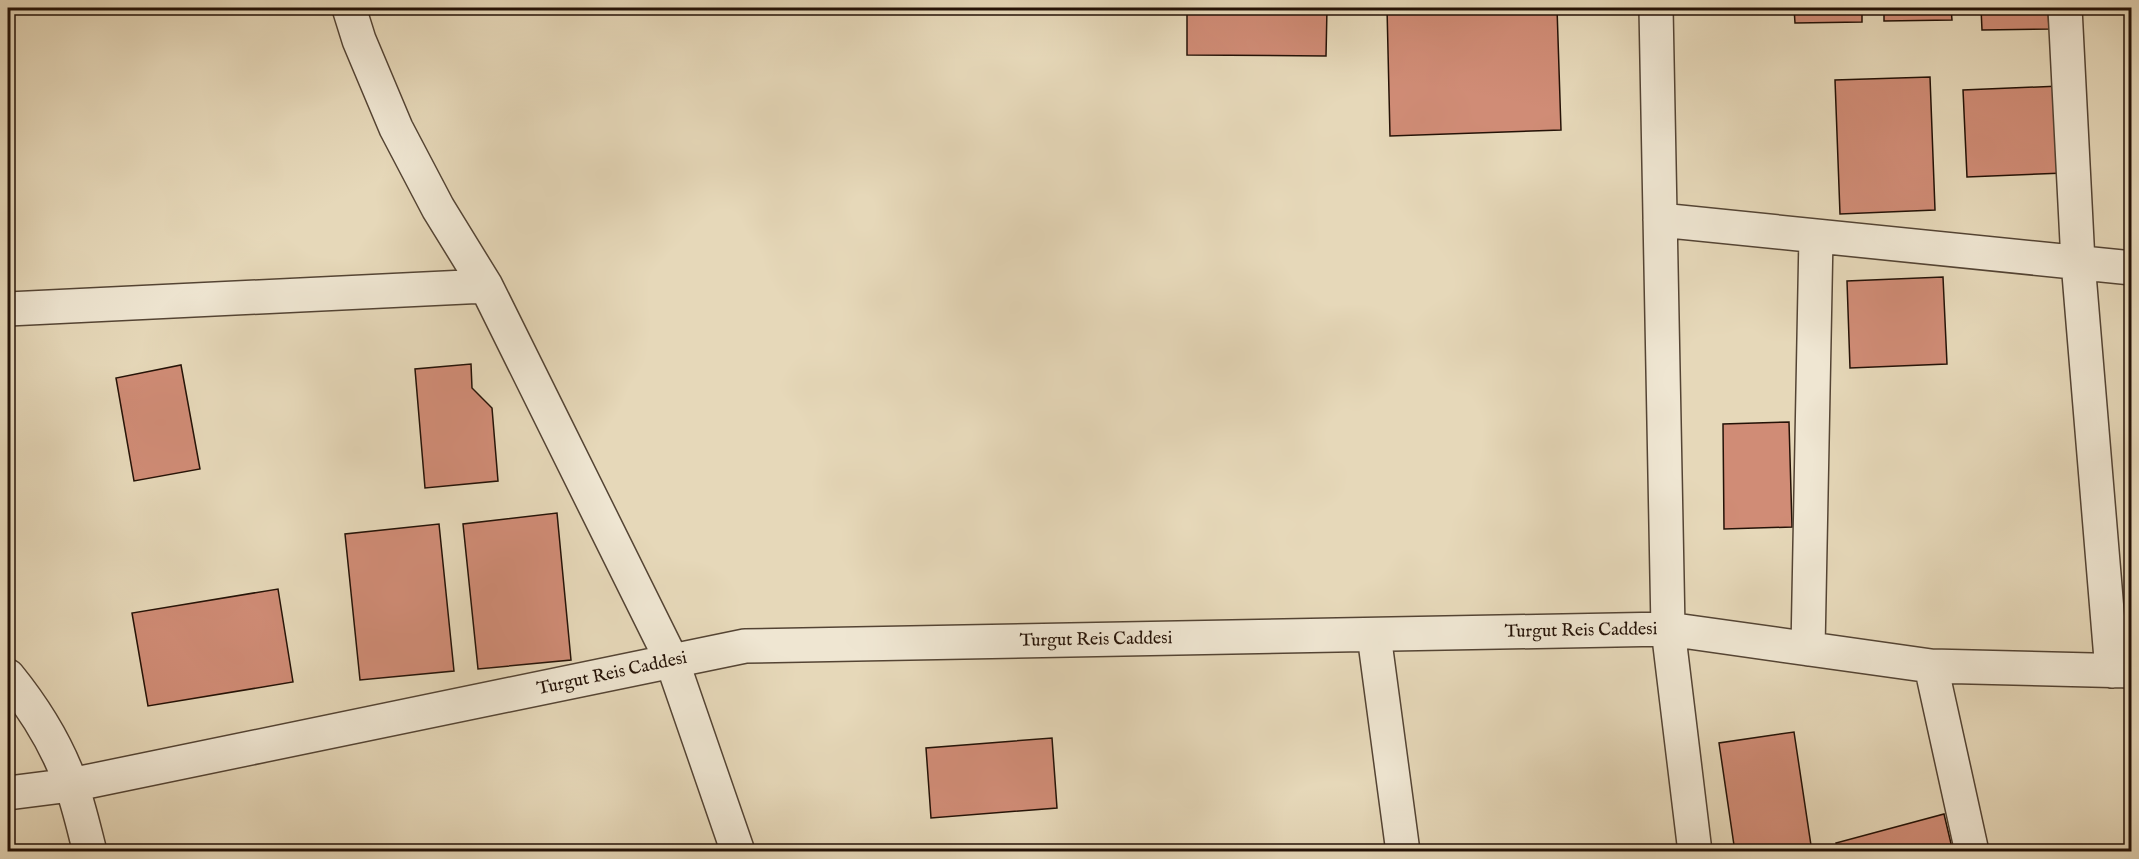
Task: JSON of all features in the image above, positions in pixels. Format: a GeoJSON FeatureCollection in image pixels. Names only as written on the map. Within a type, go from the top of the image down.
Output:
{"type":"FeatureCollection","features":[{"type":"Feature","properties":{"kind":"street"},"geometry":{"type":"LineString","coordinates":[[349,8],[359,40],[396,128],[438,208],[486,286],[672,661],[738,852]]}},
{"type":"Feature","properties":{"kind":"street"},"geometry":{"type":"LineString","coordinates":[[1656,8],[1668,629],[1695,852]]}},
{"type":"Feature","properties":{"kind":"street"},"geometry":{"type":"LineString","coordinates":[[2065,8],[2078,262],[2122,671]]}},
{"type":"Feature","properties":{"kind":"street"},"geometry":{"type":"LineString","coordinates":[[1660,220],[2132,268]]}},
{"type":"Feature","properties":{"kind":"street"},"geometry":{"type":"LineString","coordinates":[[1808,649],[1816,236]]}},
{"type":"Feature","properties":{"kind":"street"},"geometry":{"type":"LineString","coordinates":[[8,309],[486,286]]}},
{"type":"Feature","properties":{"kind":"street","name":"Turgut Reis Caddesi"},"geometry":{"type":"LineString","coordinates":[[8,793],[71,785],[746,646],[1668,629],[1931,666],[2122,671]]}},
{"type":"Feature","properties":{"kind":"street"},"geometry":{"type":"LineString","coordinates":[[1374,635],[1403,852]]}},
{"type":"Feature","properties":{"kind":"street"},"geometry":{"type":"LineString","coordinates":[[1931,666],[1972,852]]}},
{"type":"Feature","properties":{"kind":"street"},"geometry":{"type":"LineString","coordinates":[[8,676],[42,724],[71,785],[90,852]]}},
{"type":"Feature","properties":{"kind":"building"},"geometry":{"type":"Polygon","coordinates":[[[1187,8],[1327,8],[1326,56],[1187,55],[1187,8]]]}},
{"type":"Feature","properties":{"kind":"building"},"geometry":{"type":"Polygon","coordinates":[[[1387,8],[1557,8],[1561,130],[1390,136],[1387,8]]]}},
{"type":"Feature","properties":{"kind":"building"},"geometry":{"type":"Polygon","coordinates":[[[1794,8],[1862,8],[1862,22],[1795,23],[1794,8]]]}},
{"type":"Feature","properties":{"kind":"building"},"geometry":{"type":"Polygon","coordinates":[[[1884,8],[1951,8],[1952,20],[1884,21],[1884,8]]]}},
{"type":"Feature","properties":{"kind":"building"},"geometry":{"type":"Polygon","coordinates":[[[1981,8],[2048,8],[2049,29],[1982,30],[1981,8]]]}},
{"type":"Feature","properties":{"kind":"building"},"geometry":{"type":"Polygon","coordinates":[[[2128,30],[2132,30],[2132,110],[2128,110],[2128,30]]]}},
{"type":"Feature","properties":{"kind":"building"},"geometry":{"type":"Polygon","coordinates":[[[1930,77],[1935,210],[1840,214],[1835,80],[1930,77]]]}},
{"type":"Feature","properties":{"kind":"building"},"geometry":{"type":"Polygon","coordinates":[[[2060,86],[2064,173],[1967,177],[1963,90],[2060,86]]]}},
{"type":"Feature","properties":{"kind":"building"},"geometry":{"type":"Polygon","coordinates":[[[1943,277],[1947,364],[1850,368],[1847,281],[1943,277]]]}},
{"type":"Feature","properties":{"kind":"building"},"geometry":{"type":"Polygon","coordinates":[[[471,364],[472,388],[492,408],[498,481],[425,488],[415,369],[471,364]]]}},
{"type":"Feature","properties":{"kind":"building"},"geometry":{"type":"Polygon","coordinates":[[[181,365],[200,469],[134,481],[116,378],[181,365]]]}},
{"type":"Feature","properties":{"kind":"building"},"geometry":{"type":"Polygon","coordinates":[[[1789,422],[1792,527],[1724,529],[1723,424],[1789,422]]]}},
{"type":"Feature","properties":{"kind":"building"},"geometry":{"type":"Polygon","coordinates":[[[557,513],[571,660],[478,669],[463,524],[557,513]]]}},
{"type":"Feature","properties":{"kind":"building"},"geometry":{"type":"Polygon","coordinates":[[[439,524],[454,671],[360,680],[345,534],[439,524]]]}},
{"type":"Feature","properties":{"kind":"building"},"geometry":{"type":"Polygon","coordinates":[[[278,589],[293,682],[148,706],[132,613],[278,589]]]}},
{"type":"Feature","properties":{"kind":"building"},"geometry":{"type":"Polygon","coordinates":[[[1794,732],[1812,852],[1735,852],[1719,743],[1794,732]]]}},
{"type":"Feature","properties":{"kind":"building"},"geometry":{"type":"Polygon","coordinates":[[[1052,738],[1057,808],[931,818],[926,748],[1052,738]]]}},
{"type":"Feature","properties":{"kind":"building"},"geometry":{"type":"Polygon","coordinates":[[[1944,814],[1953,852],[1839,852],[1836,843],[1944,814]]]}},
{"type":"Feature","properties":{"kind":"building"},"geometry":{"type":"Polygon","coordinates":[[[35,846],[36,852],[18,852],[35,846]]]}}]}
